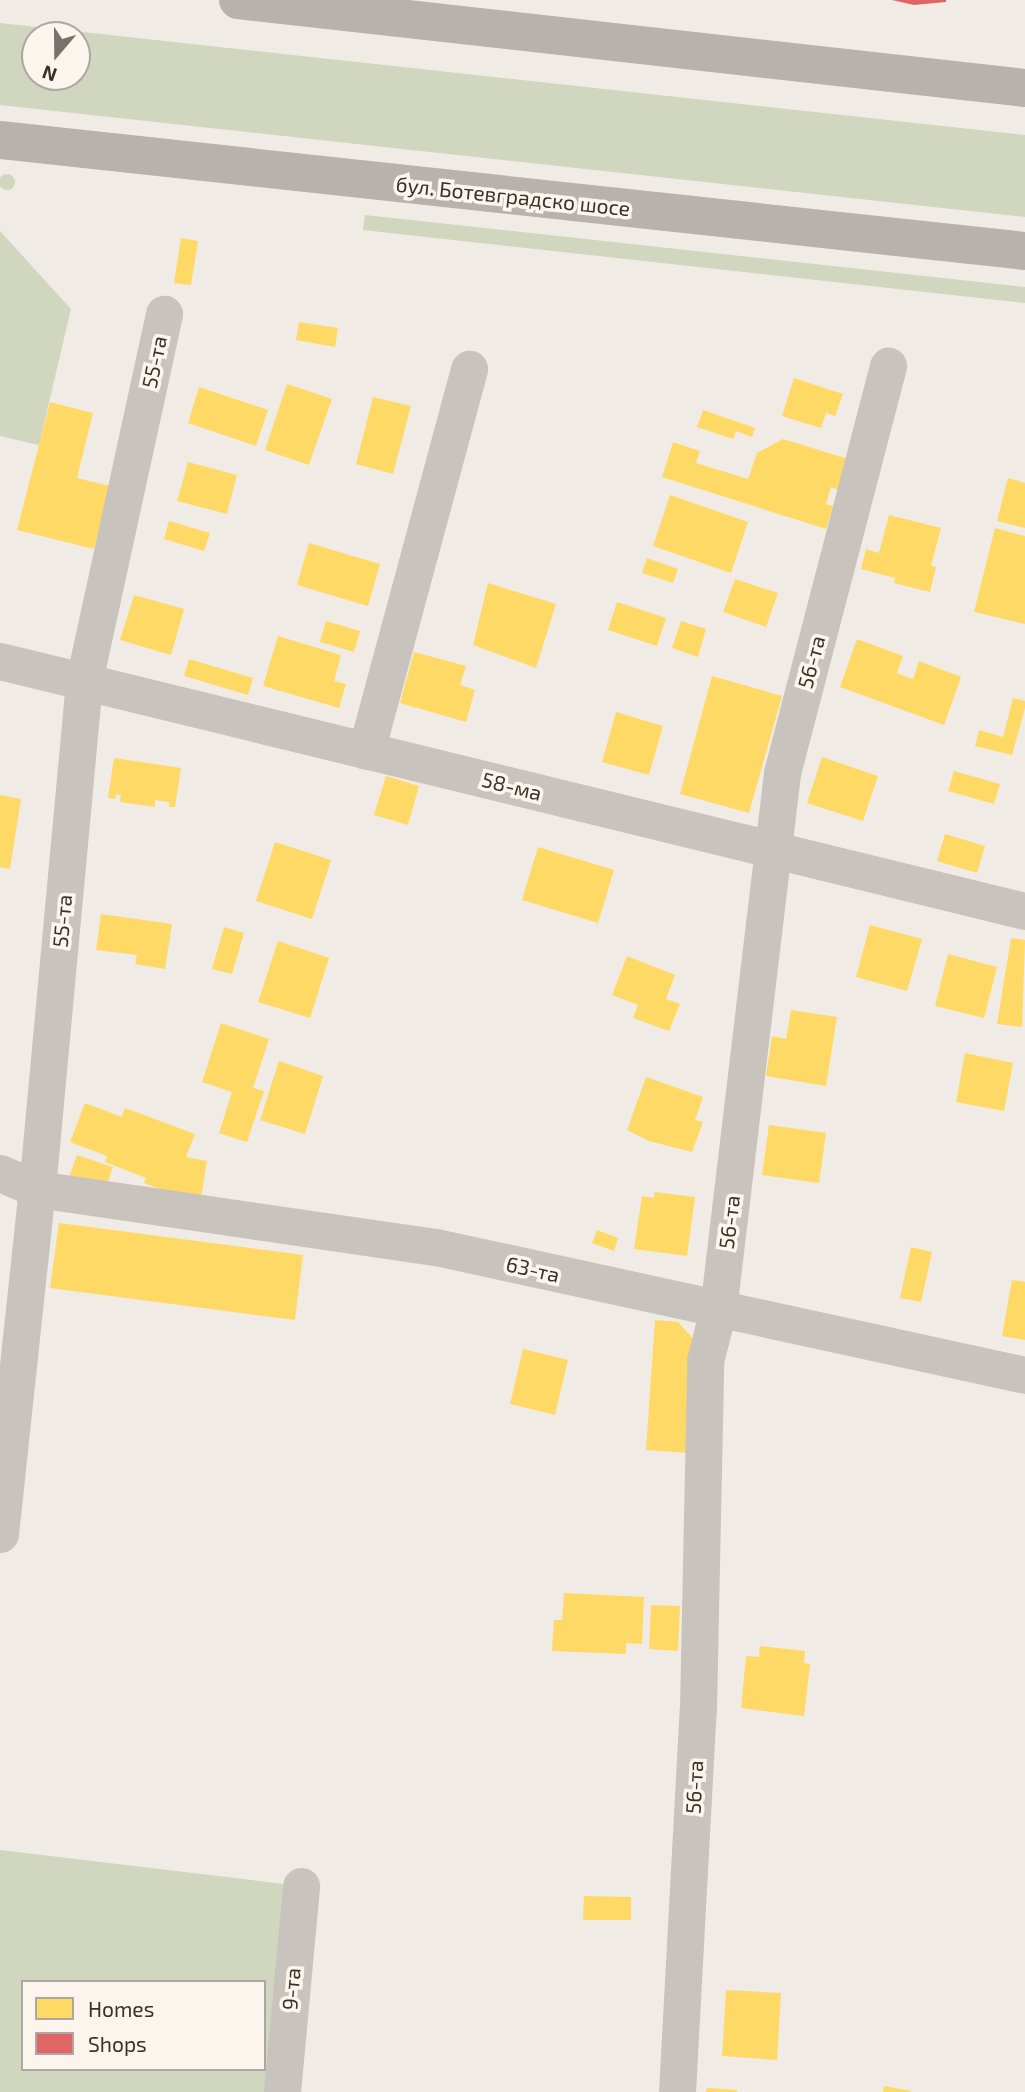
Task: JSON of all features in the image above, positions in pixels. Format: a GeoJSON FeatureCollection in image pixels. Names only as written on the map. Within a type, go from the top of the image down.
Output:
{"type":"FeatureCollection","features":[{"type":"Feature","properties":{"kind":"main road"},"geometry":{"type":"LineString","coordinates":[[238,0],[1025,88]]}},
{"type":"Feature","properties":{"kind":"main road","name":"бул. Ботевградско шосе"},"geometry":{"type":"LineString","coordinates":[[0,140],[1025,251]]}},
{"type":"Feature","properties":{"kind":"street","name":"55-та"},"geometry":{"type":"LineString","coordinates":[[0,1534],[37,1189],[84,681],[164,314]]}},
{"type":"Feature","properties":{"kind":"street","name":"56-та"},"geometry":{"type":"LineString","coordinates":[[677,2092],[698,1709],[705,1361],[718,1310],[782,772],[888,366]]}},
{"type":"Feature","properties":{"kind":"street"},"geometry":{"type":"LineString","coordinates":[[366,751],[469,369]]}},
{"type":"Feature","properties":{"kind":"street","name":"58-ма"},"geometry":{"type":"LineString","coordinates":[[0,661],[1025,911]]}},
{"type":"Feature","properties":{"kind":"street","name":"63-та"},"geometry":{"type":"LineString","coordinates":[[0,1172],[37,1189],[436,1247],[1025,1375]]}},
{"type":"Feature","properties":{"kind":"street","name":"9-та"},"geometry":{"type":"LineString","coordinates":[[282,2092],[301,1886]]}},
{"type":"Feature","properties":{"kind":"green space"},"geometry":{"type":"Polygon","coordinates":[[[0,23],[21,25],[21,91],[91,91],[91,33],[1025,135],[1025,217],[0,105],[0,23]]]}},
{"type":"Feature","properties":{"kind":"green space"},"geometry":{"type":"Polygon","coordinates":[[[7,174],[13,176],[13,188],[7,190],[1,188],[-1,182],[1,176],[7,174]]]}},
{"type":"Feature","properties":{"kind":"green space"},"geometry":{"type":"Polygon","coordinates":[[[365,215],[1025,287],[1025,303],[363,230],[365,215]]]}},
{"type":"Feature","properties":{"kind":"green space"},"geometry":{"type":"Polygon","coordinates":[[[0,231],[71,309],[39,445],[0,436],[0,231]]]}},
{"type":"Feature","properties":{"kind":"green space"},"geometry":{"type":"Polygon","coordinates":[[[0,1850],[301,1886],[282,2092],[0,2092],[0,1850]]]}},
{"type":"Feature","properties":{"kind":"building: Homes"},"geometry":{"type":"Polygon","coordinates":[[[181,238],[198,241],[191,285],[174,283],[181,238]]]}},
{"type":"Feature","properties":{"kind":"building: Homes"},"geometry":{"type":"Polygon","coordinates":[[[299,322],[338,328],[335,347],[296,340],[299,322]]]}},
{"type":"Feature","properties":{"kind":"building: Homes"},"geometry":{"type":"Polygon","coordinates":[[[794,378],[843,394],[835,416],[826,413],[821,428],[782,416],[794,378]]]}},
{"type":"Feature","properties":{"kind":"building: Homes"},"geometry":{"type":"Polygon","coordinates":[[[287,384],[332,399],[309,465],[265,450],[287,384]]]}},
{"type":"Feature","properties":{"kind":"building: Homes"},"geometry":{"type":"Polygon","coordinates":[[[199,387],[268,410],[256,446],[188,423],[199,387]]]}},
{"type":"Feature","properties":{"kind":"building: Homes"},"geometry":{"type":"Polygon","coordinates":[[[373,397],[411,406],[393,474],[356,464],[373,397]]]}},
{"type":"Feature","properties":{"kind":"building: Homes"},"geometry":{"type":"Polygon","coordinates":[[[50,402],[93,413],[77,478],[110,486],[94,549],[17,530],[50,402]]]}},
{"type":"Feature","properties":{"kind":"building: Homes"},"geometry":{"type":"Polygon","coordinates":[[[703,410],[755,428],[752,437],[736,431],[733,439],[697,427],[703,410]]]}},
{"type":"Feature","properties":{"kind":"building: Homes"},"geometry":{"type":"Polygon","coordinates":[[[783,439],[848,459],[838,490],[831,487],[826,504],[833,506],[826,529],[662,477],[673,442],[700,451],[696,463],[748,479],[757,453],[783,439]]]}},
{"type":"Feature","properties":{"kind":"building: Homes"},"geometry":{"type":"Polygon","coordinates":[[[188,462],[237,475],[227,514],[177,501],[188,462]]]}},
{"type":"Feature","properties":{"kind":"building: Homes"},"geometry":{"type":"Polygon","coordinates":[[[1008,478],[1025,483],[1025,528],[997,521],[1008,478]]]}},
{"type":"Feature","properties":{"kind":"building: Homes"},"geometry":{"type":"Polygon","coordinates":[[[670,495],[748,522],[731,573],[653,546],[670,495]]]}},
{"type":"Feature","properties":{"kind":"building: Homes"},"geometry":{"type":"Polygon","coordinates":[[[889,515],[941,528],[931,566],[936,567],[930,592],[894,583],[895,578],[861,569],[866,549],[879,553],[889,515]]]}},
{"type":"Feature","properties":{"kind":"building: Homes"},"geometry":{"type":"Polygon","coordinates":[[[169,521],[210,533],[204,551],[164,539],[169,521]]]}},
{"type":"Feature","properties":{"kind":"building: Homes"},"geometry":{"type":"Polygon","coordinates":[[[995,528],[1025,536],[1025,624],[974,612],[995,528]]]}},
{"type":"Feature","properties":{"kind":"building: Homes"},"geometry":{"type":"Polygon","coordinates":[[[309,543],[380,564],[368,606],[297,585],[309,543]]]}},
{"type":"Feature","properties":{"kind":"building: Homes"},"geometry":{"type":"Polygon","coordinates":[[[647,558],[678,569],[673,583],[642,573],[647,558]]]}},
{"type":"Feature","properties":{"kind":"building: Homes"},"geometry":{"type":"Polygon","coordinates":[[[735,579],[778,593],[766,627],[723,612],[735,579]]]}},
{"type":"Feature","properties":{"kind":"building: Homes"},"geometry":{"type":"Polygon","coordinates":[[[488,583],[556,604],[536,668],[473,645],[488,583]]]}},
{"type":"Feature","properties":{"kind":"building: Homes"},"geometry":{"type":"Polygon","coordinates":[[[134,595],[184,609],[171,655],[120,640],[134,595]]]}},
{"type":"Feature","properties":{"kind":"building: Homes"},"geometry":{"type":"Polygon","coordinates":[[[617,602],[666,618],[657,646],[608,630],[617,602]]]}},
{"type":"Feature","properties":{"kind":"building: Homes"},"geometry":{"type":"Polygon","coordinates":[[[326,621],[360,631],[354,652],[320,642],[326,621]]]}},
{"type":"Feature","properties":{"kind":"building: Homes"},"geometry":{"type":"Polygon","coordinates":[[[681,621],[706,629],[698,657],[672,648],[681,621]]]}},
{"type":"Feature","properties":{"kind":"building: Homes"},"geometry":{"type":"Polygon","coordinates":[[[278,636],[341,655],[334,681],[346,684],[339,708],[263,686],[278,636]]]}},
{"type":"Feature","properties":{"kind":"building: Homes"},"geometry":{"type":"Polygon","coordinates":[[[857,639],[903,656],[897,673],[913,679],[919,661],[961,677],[944,725],[840,687],[857,639]]]}},
{"type":"Feature","properties":{"kind":"building: Homes"},"geometry":{"type":"Polygon","coordinates":[[[414,652],[466,666],[460,685],[475,690],[466,722],[400,703],[414,652]]]}},
{"type":"Feature","properties":{"kind":"building: Homes"},"geometry":{"type":"Polygon","coordinates":[[[189,659],[253,678],[248,695],[184,676],[189,659]]]}},
{"type":"Feature","properties":{"kind":"building: Homes"},"geometry":{"type":"Polygon","coordinates":[[[712,676],[782,696],[749,813],[680,794],[712,676]]]}},
{"type":"Feature","properties":{"kind":"building: Homes"},"geometry":{"type":"Polygon","coordinates":[[[1013,698],[1025,701],[1025,708],[1012,755],[975,746],[979,730],[1003,737],[1013,698]]]}},
{"type":"Feature","properties":{"kind":"building: Homes"},"geometry":{"type":"Polygon","coordinates":[[[616,712],[663,726],[649,775],[602,762],[616,712]]]}},
{"type":"Feature","properties":{"kind":"building: Homes"},"geometry":{"type":"Polygon","coordinates":[[[822,757],[878,776],[863,821],[807,803],[822,757]]]}},
{"type":"Feature","properties":{"kind":"building: Homes"},"geometry":{"type":"Polygon","coordinates":[[[114,758],[181,768],[175,807],[169,807],[169,802],[155,800],[155,807],[120,802],[121,795],[116,794],[115,799],[108,798],[114,758]]]}},
{"type":"Feature","properties":{"kind":"building: Homes"},"geometry":{"type":"Polygon","coordinates":[[[954,771],[1000,784],[994,804],[948,791],[954,771]]]}},
{"type":"Feature","properties":{"kind":"building: Homes"},"geometry":{"type":"Polygon","coordinates":[[[386,776],[419,786],[408,825],[374,815],[386,776]]]}},
{"type":"Feature","properties":{"kind":"building: Homes"},"geometry":{"type":"Polygon","coordinates":[[[0,795],[21,799],[10,869],[0,867],[0,795]]]}},
{"type":"Feature","properties":{"kind":"building: Homes"},"geometry":{"type":"Polygon","coordinates":[[[945,834],[985,846],[977,873],[937,861],[945,834]]]}},
{"type":"Feature","properties":{"kind":"building: Homes"},"geometry":{"type":"Polygon","coordinates":[[[275,842],[331,860],[312,919],[256,901],[275,842]]]}},
{"type":"Feature","properties":{"kind":"building: Homes"},"geometry":{"type":"Polygon","coordinates":[[[538,847],[614,870],[598,923],[522,900],[538,847]]]}},
{"type":"Feature","properties":{"kind":"building: Homes"},"geometry":{"type":"Polygon","coordinates":[[[101,914],[172,924],[165,969],[135,964],[137,955],[96,950],[101,914]]]}},
{"type":"Feature","properties":{"kind":"building: Homes"},"geometry":{"type":"Polygon","coordinates":[[[870,925],[922,939],[907,991],[856,977],[870,925]]]}},
{"type":"Feature","properties":{"kind":"building: Homes"},"geometry":{"type":"Polygon","coordinates":[[[224,927],[244,933],[232,974],[212,969],[224,927]]]}},
{"type":"Feature","properties":{"kind":"building: Homes"},"geometry":{"type":"Polygon","coordinates":[[[1011,938],[1025,940],[1022,1027],[997,1024],[1011,938]]]}},
{"type":"Feature","properties":{"kind":"building: Homes"},"geometry":{"type":"Polygon","coordinates":[[[278,941],[329,958],[310,1018],[258,1002],[278,941]]]}},
{"type":"Feature","properties":{"kind":"building: Homes"},"geometry":{"type":"Polygon","coordinates":[[[948,954],[997,967],[984,1018],[935,1006],[948,954]]]}},
{"type":"Feature","properties":{"kind":"building: Homes"},"geometry":{"type":"Polygon","coordinates":[[[627,956],[675,975],[666,999],[680,1004],[669,1031],[633,1018],[638,1005],[612,995],[627,956]]]}},
{"type":"Feature","properties":{"kind":"building: Homes"},"geometry":{"type":"Polygon","coordinates":[[[791,1010],[837,1017],[826,1086],[766,1076],[772,1036],[786,1039],[791,1010]]]}},
{"type":"Feature","properties":{"kind":"building: Homes"},"geometry":{"type":"Polygon","coordinates":[[[221,1023],[269,1039],[253,1088],[264,1091],[247,1142],[219,1133],[232,1092],[202,1082],[221,1023]]]}},
{"type":"Feature","properties":{"kind":"building: Homes"},"geometry":{"type":"Polygon","coordinates":[[[965,1053],[1013,1063],[1004,1111],[956,1102],[965,1053]]]}},
{"type":"Feature","properties":{"kind":"building: Homes"},"geometry":{"type":"Polygon","coordinates":[[[279,1061],[323,1076],[305,1134],[260,1120],[279,1061]]]}},
{"type":"Feature","properties":{"kind":"building: Homes"},"geometry":{"type":"Polygon","coordinates":[[[646,1077],[703,1097],[695,1120],[703,1122],[692,1152],[649,1141],[627,1130],[646,1077]]]}},
{"type":"Feature","properties":{"kind":"building: Homes"},"geometry":{"type":"Polygon","coordinates":[[[85,1103],[122,1117],[125,1108],[195,1134],[186,1157],[207,1161],[201,1198],[173,1194],[144,1183],[146,1178],[105,1162],[107,1156],[70,1142],[85,1103]]]}},
{"type":"Feature","properties":{"kind":"building: Homes"},"geometry":{"type":"Polygon","coordinates":[[[769,1125],[826,1133],[819,1183],[762,1175],[769,1125]]]}},
{"type":"Feature","properties":{"kind":"building: Homes"},"geometry":{"type":"Polygon","coordinates":[[[77,1155],[113,1167],[103,1196],[67,1183],[77,1155]]]}},
{"type":"Feature","properties":{"kind":"building: Homes"},"geometry":{"type":"Polygon","coordinates":[[[655,1192],[695,1197],[687,1256],[634,1249],[642,1196],[654,1198],[655,1192]]]}},
{"type":"Feature","properties":{"kind":"building: Homes"},"geometry":{"type":"Polygon","coordinates":[[[59,1223],[303,1255],[295,1320],[50,1288],[59,1223]]]}},
{"type":"Feature","properties":{"kind":"building: Homes"},"geometry":{"type":"Polygon","coordinates":[[[597,1230],[618,1238],[614,1251],[592,1243],[597,1230]]]}},
{"type":"Feature","properties":{"kind":"building: Homes"},"geometry":{"type":"Polygon","coordinates":[[[911,1247],[932,1252],[921,1302],[900,1298],[911,1247]]]}},
{"type":"Feature","properties":{"kind":"building: Homes"},"geometry":{"type":"Polygon","coordinates":[[[1012,1280],[1025,1282],[1025,1340],[1002,1336],[1012,1280]]]}},
{"type":"Feature","properties":{"kind":"building: Homes"},"geometry":{"type":"Polygon","coordinates":[[[655,1320],[678,1322],[696,1342],[688,1453],[646,1450],[655,1320]]]}},
{"type":"Feature","properties":{"kind":"building: Homes"},"geometry":{"type":"Polygon","coordinates":[[[523,1349],[568,1360],[555,1415],[510,1404],[523,1349]]]}},
{"type":"Feature","properties":{"kind":"building: Homes"},"geometry":{"type":"Polygon","coordinates":[[[564,1593],[644,1597],[642,1644],[626,1643],[626,1654],[552,1651],[554,1620],[562,1620],[564,1593]]]}},
{"type":"Feature","properties":{"kind":"building: Homes"},"geometry":{"type":"Polygon","coordinates":[[[651,1605],[680,1606],[678,1651],[649,1649],[651,1605]]]}},
{"type":"Feature","properties":{"kind":"building: Homes"},"geometry":{"type":"Polygon","coordinates":[[[760,1646],[805,1651],[804,1663],[810,1664],[804,1716],[741,1708],[746,1656],[759,1657],[760,1646]]]}},
{"type":"Feature","properties":{"kind":"building: Homes"},"geometry":{"type":"Polygon","coordinates":[[[584,1896],[631,1897],[631,1920],[583,1920],[584,1896]]]}},
{"type":"Feature","properties":{"kind":"building: Homes"},"geometry":{"type":"Polygon","coordinates":[[[726,1990],[781,1993],[777,2060],[722,2056],[726,1990]]]}},
{"type":"Feature","properties":{"kind":"building: Homes"},"geometry":{"type":"Polygon","coordinates":[[[884,2086],[911,2091],[911,2092],[883,2092],[884,2086]]]}},
{"type":"Feature","properties":{"kind":"building: Homes"},"geometry":{"type":"Polygon","coordinates":[[[707,2088],[737,2090],[737,2092],[706,2092],[707,2088]]]}},
{"type":"Feature","properties":{"kind":"building: Shops"},"geometry":{"type":"Polygon","coordinates":[[[892,0],[946,0],[946,2],[914,5],[892,0]]]}}]}
